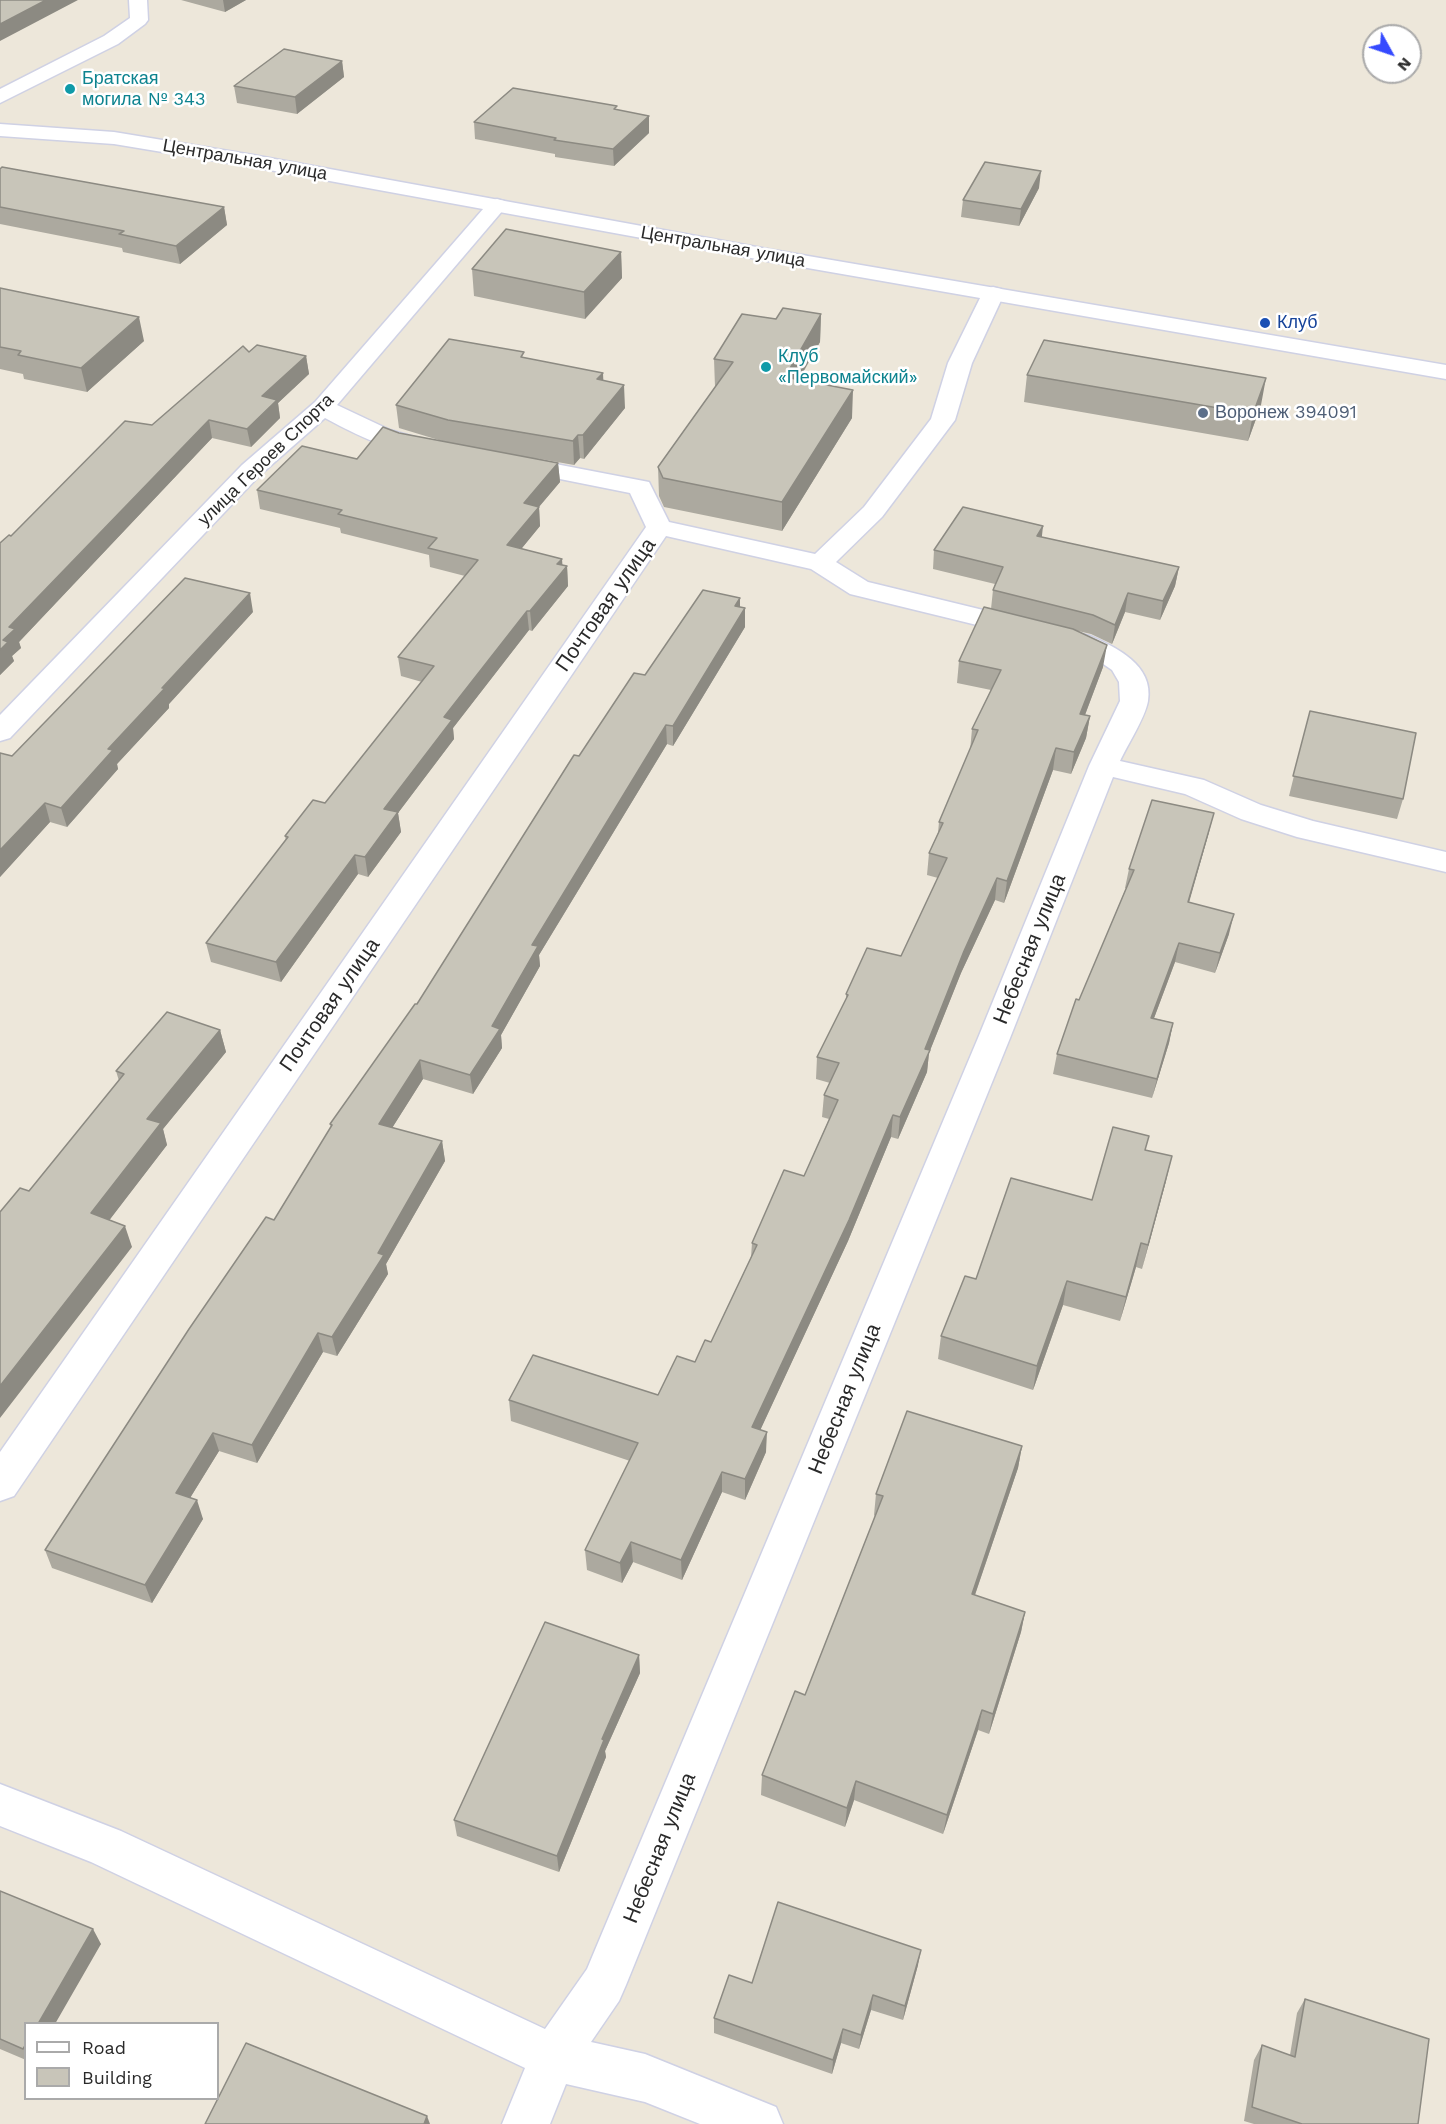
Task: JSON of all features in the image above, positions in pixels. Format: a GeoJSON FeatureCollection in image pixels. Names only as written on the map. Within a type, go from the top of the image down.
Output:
{"type":"FeatureCollection","features":[{"type":"Feature","properties":{"kind":"street"},"geometry":{"type":"LineString","coordinates":[[0,97],[111,40],[139,20],[138,0]]}},
{"type":"Feature","properties":{"kind":"street","name":"Центральная улица"},"geometry":{"type":"LineString","coordinates":[[0,130],[114,138],[1446,372]]}},
{"type":"Feature","properties":{"kind":"street","name":"улица Героев Спорта"},"geometry":{"type":"LineString","coordinates":[[0,732],[251,470],[323,407],[497,205]]}},
{"type":"Feature","properties":{"kind":"street"},"geometry":{"type":"LineString","coordinates":[[493,459],[640,487],[660,527],[820,563],[873,512],[943,420],[960,363],[993,294]]}},
{"type":"Feature","properties":{"kind":"street"},"geometry":{"type":"LineString","coordinates":[[323,407],[356,425],[402,442],[447,451]]}},
{"type":"Feature","properties":{"kind":"street","name":"Почтовая улица"},"geometry":{"type":"LineString","coordinates":[[0,1484],[660,527]]}},
{"type":"Feature","properties":{"kind":"street","name":"Небесная улица"},"geometry":{"type":"LineString","coordinates":[[526,2124],[553,2057],[603,1985],[990,1049],[1103,766],[1134,701],[1134,681],[1123,665],[1106,653],[1080,642],[860,588],[820,563]]}},
{"type":"Feature","properties":{"kind":"street"},"geometry":{"type":"LineString","coordinates":[[1103,766],[1194,788],[1251,812],[1308,830],[1446,862]]}},
{"type":"Feature","properties":{"kind":"street"},"geometry":{"type":"LineString","coordinates":[[0,1805],[105,1846],[553,2057],[645,2078],[759,2124]]}},
{"type":"Feature","properties":{"kind":"building"},"geometry":{"type":"Polygon","coordinates":[[[0,0],[46,0],[0,24],[0,0]]]}},
{"type":"Feature","properties":{"kind":"building"},"geometry":{"type":"Polygon","coordinates":[[[284,49],[342,61],[295,97],[234,86],[284,49]]]}},
{"type":"Feature","properties":{"kind":"building"},"geometry":{"type":"Polygon","coordinates":[[[513,88],[617,106],[614,109],[649,116],[613,149],[554,140],[556,138],[474,122],[513,88]]]}},
{"type":"Feature","properties":{"kind":"building"},"geometry":{"type":"Polygon","coordinates":[[[985,162],[1041,171],[1021,209],[963,200],[985,162]]]}},
{"type":"Feature","properties":{"kind":"building"},"geometry":{"type":"Polygon","coordinates":[[[2,167],[224,207],[176,246],[119,234],[124,231],[0,207],[0,169],[2,167]]]}},
{"type":"Feature","properties":{"kind":"building"},"geometry":{"type":"Polygon","coordinates":[[[506,229],[621,252],[584,292],[472,269],[506,229]]]}},
{"type":"Feature","properties":{"kind":"building"},"geometry":{"type":"Polygon","coordinates":[[[0,288],[139,317],[81,368],[18,355],[21,351],[0,347],[0,288]]]}},
{"type":"Feature","properties":{"kind":"building"},"geometry":{"type":"Polygon","coordinates":[[[783,308],[821,314],[785,377],[853,390],[782,502],[663,478],[658,467],[733,362],[714,359],[742,314],[776,319],[783,308]]]}},
{"type":"Feature","properties":{"kind":"building"},"geometry":{"type":"Polygon","coordinates":[[[449,339],[524,352],[521,357],[603,373],[597,379],[624,385],[583,435],[578,435],[573,441],[448,420],[396,405],[449,339]]]}},
{"type":"Feature","properties":{"kind":"building"},"geometry":{"type":"Polygon","coordinates":[[[1044,340],[1266,378],[1253,414],[1027,375],[1044,340]]]}},
{"type":"Feature","properties":{"kind":"building"},"geometry":{"type":"Polygon","coordinates":[[[257,345],[306,356],[262,396],[277,400],[247,429],[209,420],[9,627],[15,629],[3,640],[8,642],[0,650],[0,543],[9,535],[11,536],[125,421],[152,425],[243,346],[249,352],[257,345]]]}},
{"type":"Feature","properties":{"kind":"building"},"geometry":{"type":"Polygon","coordinates":[[[383,427],[399,433],[558,463],[524,503],[539,507],[507,545],[562,559],[557,564],[567,566],[530,611],[527,611],[444,717],[452,720],[384,809],[398,812],[365,857],[355,855],[276,962],[206,943],[288,837],[285,836],[313,800],[325,803],[434,666],[398,657],[478,560],[428,548],[437,538],[338,514],[342,510],[257,490],[302,446],[357,459],[383,427]]]}},
{"type":"Feature","properties":{"kind":"building"},"geometry":{"type":"Polygon","coordinates":[[[963,507],[1043,526],[1037,536],[1179,567],[1163,601],[1128,593],[1115,625],[1093,615],[993,590],[1003,567],[934,550],[963,507]]]}},
{"type":"Feature","properties":{"kind":"building"},"geometry":{"type":"Polygon","coordinates":[[[185,578],[250,593],[108,749],[113,750],[61,808],[45,803],[0,850],[0,753],[12,756],[185,578]]]}},
{"type":"Feature","properties":{"kind":"building"},"geometry":{"type":"Polygon","coordinates":[[[703,590],[740,598],[735,606],[745,608],[673,726],[666,725],[532,945],[538,946],[492,1026],[500,1029],[470,1075],[420,1060],[379,1124],[442,1141],[378,1253],[384,1255],[332,1337],[318,1333],[252,1445],[213,1433],[176,1493],[197,1500],[145,1585],[45,1550],[189,1329],[266,1217],[274,1220],[332,1125],[330,1124],[417,1004],[574,755],[579,756],[634,673],[645,675],[703,590]]]}},
{"type":"Feature","properties":{"kind":"building"},"geometry":{"type":"Polygon","coordinates":[[[984,607],[1073,629],[1107,645],[1080,714],[1090,716],[1074,752],[1056,748],[1007,881],[997,878],[964,951],[925,1049],[930,1050],[900,1117],[893,1115],[849,1220],[752,1427],[767,1432],[745,1479],[722,1472],[681,1560],[631,1542],[620,1563],[585,1550],[638,1443],[509,1400],[533,1355],[658,1395],[677,1356],[695,1362],[705,1340],[711,1342],[757,1245],[752,1243],[784,1170],[804,1176],[838,1100],[824,1095],[839,1063],[817,1057],[848,995],[846,994],[867,948],[901,956],[947,858],[929,853],[943,823],[939,822],[978,730],[972,729],[1001,670],[959,661],[984,607]]]}},
{"type":"Feature","properties":{"kind":"building"},"geometry":{"type":"Polygon","coordinates":[[[1310,711],[1416,733],[1403,799],[1293,776],[1310,711]]]}},
{"type":"Feature","properties":{"kind":"building"},"geometry":{"type":"Polygon","coordinates":[[[1152,800],[1214,813],[1188,902],[1234,914],[1220,953],[1179,943],[1151,1018],[1173,1023],[1157,1079],[1057,1054],[1076,999],[1079,1000],[1134,870],[1129,869],[1152,800]]]}},
{"type":"Feature","properties":{"kind":"building"},"geometry":{"type":"Polygon","coordinates":[[[167,1012],[220,1030],[147,1119],[161,1123],[91,1213],[125,1226],[0,1386],[0,1212],[20,1188],[29,1191],[124,1074],[116,1071],[167,1012]]]}},
{"type":"Feature","properties":{"kind":"building"},"geometry":{"type":"Polygon","coordinates":[[[1113,1127],[1149,1136],[1145,1150],[1172,1156],[1148,1245],[1141,1243],[1126,1297],[1067,1281],[1037,1366],[941,1336],[965,1276],[976,1279],[1011,1178],[1092,1200],[1113,1127]]]}},
{"type":"Feature","properties":{"kind":"building"},"geometry":{"type":"Polygon","coordinates":[[[907,1411],[1022,1446],[972,1594],[1025,1612],[993,1714],[982,1710],[947,1815],[856,1781],[847,1808],[762,1775],[795,1691],[805,1695],[883,1496],[876,1494],[907,1411]]]}},
{"type":"Feature","properties":{"kind":"building"},"geometry":{"type":"Polygon","coordinates":[[[545,1622],[639,1655],[602,1739],[604,1740],[557,1856],[454,1820],[545,1622]]]}},
{"type":"Feature","properties":{"kind":"building"},"geometry":{"type":"Polygon","coordinates":[[[0,1891],[93,1929],[39,2022],[24,2022],[23,2049],[0,2039],[0,1891]]]}},
{"type":"Feature","properties":{"kind":"building"},"geometry":{"type":"Polygon","coordinates":[[[778,1902],[921,1950],[905,2006],[873,1995],[861,2035],[843,2029],[833,2060],[714,2018],[729,1975],[752,1983],[778,1902]]]}},
{"type":"Feature","properties":{"kind":"building"},"geometry":{"type":"Polygon","coordinates":[[[1305,1999],[1429,2039],[1418,2124],[1302,2124],[1252,2107],[1262,2045],[1295,2057],[1305,1999]]]}},
{"type":"Feature","properties":{"kind":"building"},"geometry":{"type":"Polygon","coordinates":[[[246,2043],[427,2116],[424,2124],[205,2124],[246,2043]]]}},
{"type":"Feature","properties":{"kind":"place","name":"Братская могила № 343"},"geometry":{"type":"Point","coordinates":[70,89]}},
{"type":"Feature","properties":{"kind":"place","name":"Клуб"},"geometry":{"type":"Point","coordinates":[1265,323]}},
{"type":"Feature","properties":{"kind":"place","name":"Клуб «Первомайский»"},"geometry":{"type":"Point","coordinates":[766,367]}},
{"type":"Feature","properties":{"kind":"place","name":"Воронеж 394091"},"geometry":{"type":"Point","coordinates":[1203,413]}}]}
